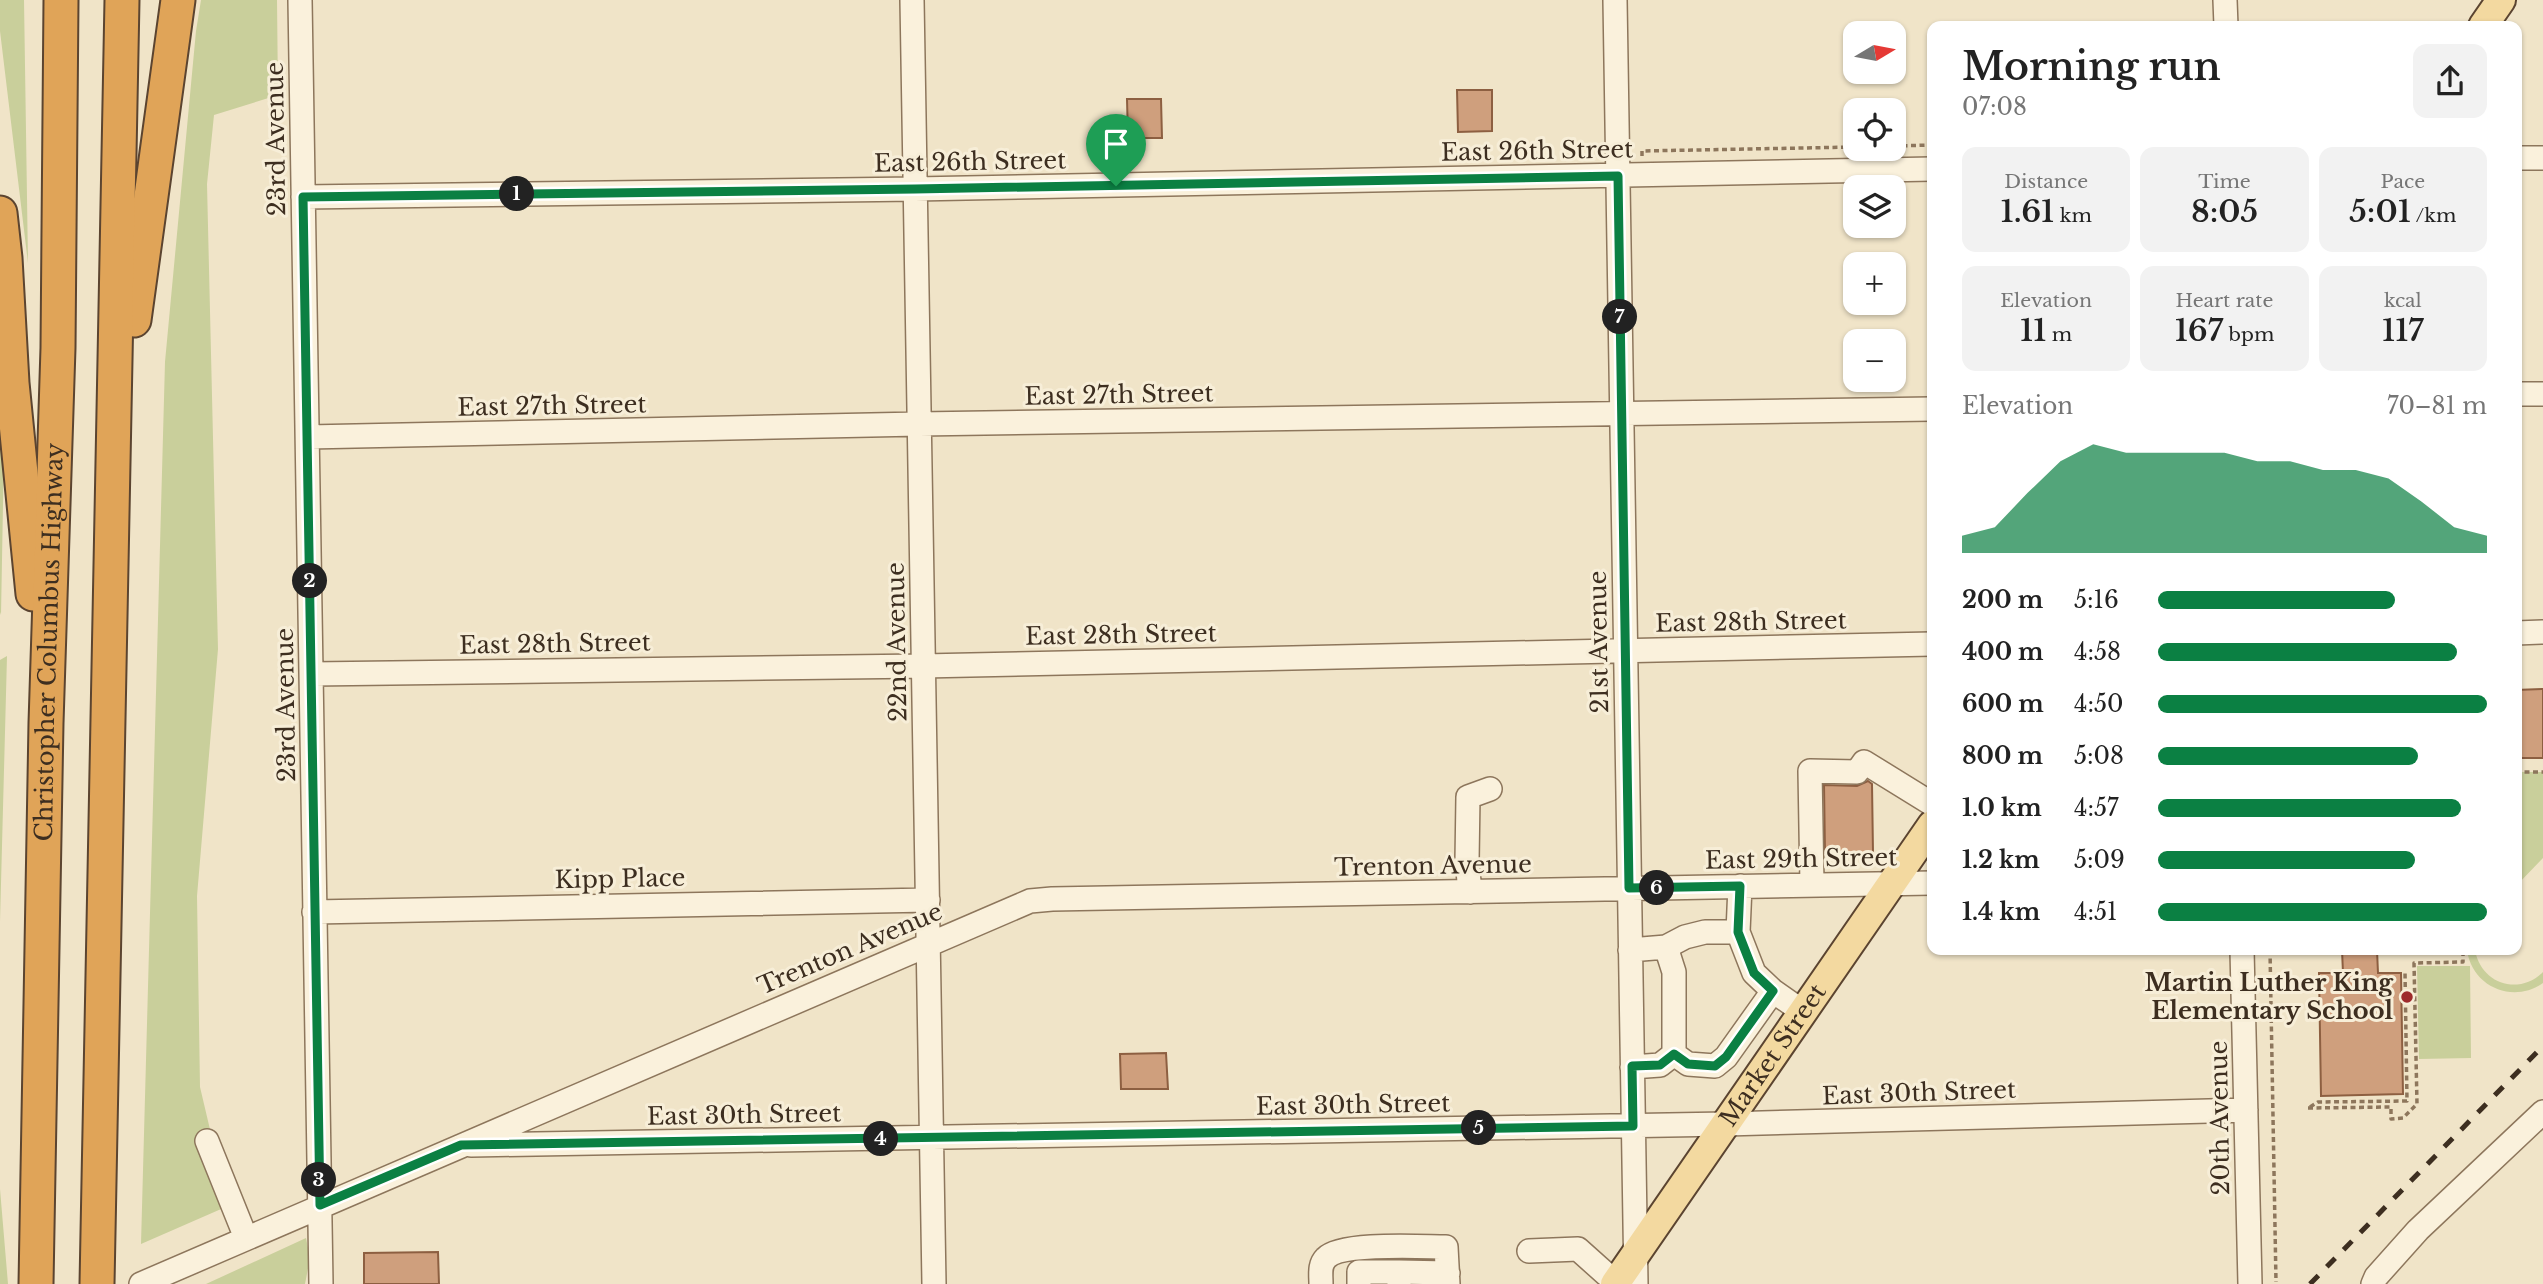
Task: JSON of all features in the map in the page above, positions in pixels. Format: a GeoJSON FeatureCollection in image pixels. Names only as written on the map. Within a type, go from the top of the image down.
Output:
{"type":"FeatureCollection","features":[{"type":"Feature","properties":{"kind":"highway"},"geometry":{"type":"LineString","coordinates":[[39,0],[38,276],[58,348]]}},
{"type":"Feature","properties":{"kind":"highway","name":"Christopher Columbus Highway"},"geometry":{"type":"LineString","coordinates":[[36,1284],[46,723],[58,348],[61,0]]}},
{"type":"Feature","properties":{"kind":"highway"},"geometry":{"type":"LineString","coordinates":[[97,1284],[122,0]]}},
{"type":"Feature","properties":{"kind":"highway"},"geometry":{"type":"LineString","coordinates":[[113,482],[178,0]]}},
{"type":"Feature","properties":{"kind":"highway"},"geometry":{"type":"LineString","coordinates":[[0,213],[12,383],[46,723]]}},
{"type":"Feature","properties":{"kind":"main road"},"geometry":{"type":"LineString","coordinates":[[2486,21],[2501,0]]}},
{"type":"Feature","properties":{"kind":"main road","name":"Market Street"},"geometry":{"type":"LineString","coordinates":[[1615,1284],[1927,832]]}},
{"type":"Feature","properties":{"kind":"street","name":"23rd Avenue"},"geometry":{"type":"LineString","coordinates":[[300,0],[321,1284]]}},
{"type":"Feature","properties":{"kind":"street","name":"22nd Avenue"},"geometry":{"type":"LineString","coordinates":[[912,0],[934,1284]]}},
{"type":"Feature","properties":{"kind":"street","name":"21st Avenue"},"geometry":{"type":"LineString","coordinates":[[1615,0],[1636,1284]]}},
{"type":"Feature","properties":{"kind":"street"},"geometry":{"type":"LineString","coordinates":[[2225,0],[2226,21]]}},
{"type":"Feature","properties":{"kind":"street"},"geometry":{"type":"LineString","coordinates":[[2522,158],[2543,158]]}},
{"type":"Feature","properties":{"kind":"street","name":"East 26th Street"},"geometry":{"type":"LineString","coordinates":[[303,197],[915,189],[1927,169]]}},
{"type":"Feature","properties":{"kind":"street"},"geometry":{"type":"LineString","coordinates":[[2522,394],[2543,394]]}},
{"type":"Feature","properties":{"kind":"street","name":"East 27th Street"},"geometry":{"type":"LineString","coordinates":[[307,437],[919,424],[1927,409]]}},
{"type":"Feature","properties":{"kind":"street"},"geometry":{"type":"LineString","coordinates":[[2522,633],[2543,632]]}},
{"type":"Feature","properties":{"kind":"street","name":"East 28th Street"},"geometry":{"type":"LineString","coordinates":[[312,674],[923,666],[1927,643]]}},
{"type":"Feature","properties":{"kind":"street"},"geometry":{"type":"LineString","coordinates":[[1812,885],[1810,771],[1857,772],[1864,762],[1927,801]]}},
{"type":"Feature","properties":{"kind":"street"},"geometry":{"type":"LineString","coordinates":[[1470,892],[1467,861],[1468,797],[1490,789]]}},
{"type":"Feature","properties":{"kind":"street","name":"East 29th Street"},"geometry":{"type":"LineString","coordinates":[[1629,888],[1927,883]]}},
{"type":"Feature","properties":{"kind":"street"},"geometry":{"type":"LineString","coordinates":[[1740,886],[1738,932],[1754,973],[1773,991],[1803,1012]]}},
{"type":"Feature","properties":{"kind":"street","name":"Trenton Avenue"},"geometry":{"type":"LineString","coordinates":[[141,1284],[1030,901],[1629,888]]}},
{"type":"Feature","properties":{"kind":"street","name":"Kipp Place"},"geometry":{"type":"LineString","coordinates":[[314,912],[928,900]]}},
{"type":"Feature","properties":{"kind":"street"},"geometry":{"type":"LineString","coordinates":[[1630,950],[1666,947],[1685,937],[1704,932],[1738,932]]}},
{"type":"Feature","properties":{"kind":"street"},"geometry":{"type":"LineString","coordinates":[[1666,947],[1674,972],[1674,1054]]}},
{"type":"Feature","properties":{"kind":"street","name":"20th Avenue"},"geometry":{"type":"LineString","coordinates":[[2242,955],[2250,1284]]}},
{"type":"Feature","properties":{"kind":"street"},"geometry":{"type":"LineString","coordinates":[[1674,1054],[1688,1064],[1715,1066],[1726,1057],[1773,991]]}},
{"type":"Feature","properties":{"kind":"street"},"geometry":{"type":"LineString","coordinates":[[1632,1066],[1660,1065],[1674,1054]]}},
{"type":"Feature","properties":{"kind":"street","name":"East 30th Street"},"geometry":{"type":"LineString","coordinates":[[461,1145],[1633,1126],[2246,1110]]}},
{"type":"Feature","properties":{"kind":"street"},"geometry":{"type":"LineString","coordinates":[[2373,1284],[2376,1277],[2418,1230],[2543,1112]]}},
{"type":"Feature","properties":{"kind":"street"},"geometry":{"type":"LineString","coordinates":[[207,1141],[246,1238]]}},
{"type":"Feature","properties":{"kind":"street"},"geometry":{"type":"LineString","coordinates":[[1321,1284],[1321,1267],[1326,1258],[1338,1250],[1446,1247],[1448,1278],[1399,1278],[1359,1272],[1359,1284]]}},
{"type":"Feature","properties":{"kind":"street"},"geometry":{"type":"LineString","coordinates":[[1529,1251],[1578,1249],[1615,1284]]}},
{"type":"Feature","properties":{"kind":"path"},"geometry":{"type":"LineString","coordinates":[[1906,146],[1927,145]]}},
{"type":"Feature","properties":{"kind":"path"},"geometry":{"type":"LineString","coordinates":[[2522,772],[2543,772]]}},
{"type":"Feature","properties":{"kind":"path"},"geometry":{"type":"LineString","coordinates":[[2270,955],[2276,1282]]}},
{"type":"Feature","properties":{"kind":"path"},"geometry":{"type":"LineString","coordinates":[[2405,972],[2407,1101],[2318,1102],[2308,1108],[2390,1107],[2391,1119],[2403,1118],[2417,1104],[2414,963],[2463,962],[2463,955]]}},
{"type":"Feature","properties":{"kind":"green space"},"geometry":{"type":"Polygon","coordinates":[[[0,0],[24,0],[28,263],[0,31],[0,0]]]}},
{"type":"Feature","properties":{"kind":"green space"},"geometry":{"type":"Polygon","coordinates":[[[201,0],[277,0],[278,95],[214,115],[207,184],[218,649],[197,896],[200,1087],[228,1206],[141,1244],[165,362],[201,0]]]}},
{"type":"Feature","properties":{"kind":"green space"},"geometry":{"type":"Polygon","coordinates":[[[0,316],[5,394],[1,615],[0,612],[0,316]]]}},
{"type":"Feature","properties":{"kind":"green space"},"geometry":{"type":"Polygon","coordinates":[[[7,656],[0,922],[0,660],[7,656]]]}},
{"type":"Feature","properties":{"kind":"green space"},"geometry":{"type":"Polygon","coordinates":[[[2522,772],[2543,772],[2543,858],[2522,880],[2522,772]]]}},
{"type":"Feature","properties":{"kind":"green space"},"geometry":{"type":"Polygon","coordinates":[[[2468,955],[2477,955],[2485,971],[2502,983],[2523,983],[2543,972],[2543,983],[2519,992],[2507,992],[2485,982],[2470,963],[2468,955]]]}},
{"type":"Feature","properties":{"kind":"green space"},"geometry":{"type":"Polygon","coordinates":[[[2417,966],[2470,966],[2471,1058],[2419,1059],[2417,966]]]}},
{"type":"Feature","properties":{"kind":"green space"},"geometry":{"type":"Polygon","coordinates":[[[0,1189],[8,1284],[0,1284],[0,1189]]]}},
{"type":"Feature","properties":{"kind":"green space"},"geometry":{"type":"Polygon","coordinates":[[[306,1238],[310,1258],[305,1284],[206,1284],[306,1238]]]}},
{"type":"Feature","properties":{"kind":"building"},"geometry":{"type":"Polygon","coordinates":[[[1457,90],[1492,90],[1492,131],[1458,132],[1457,90]]]}},
{"type":"Feature","properties":{"kind":"building"},"geometry":{"type":"Polygon","coordinates":[[[1127,99],[1161,99],[1162,138],[1128,138],[1127,99]]]}},
{"type":"Feature","properties":{"kind":"building"},"geometry":{"type":"Polygon","coordinates":[[[2543,689],[2543,758],[2522,758],[2522,690],[2543,689]]]}},
{"type":"Feature","properties":{"kind":"building"},"geometry":{"type":"Polygon","coordinates":[[[1868,781],[1872,784],[1873,853],[1825,853],[1824,785],[1857,786],[1868,781]]]}},
{"type":"Feature","properties":{"kind":"building","name":"Martin Luther King Elementary School"},"geometry":{"type":"Polygon","coordinates":[[[2342,955],[2377,955],[2378,973],[2401,973],[2403,1094],[2321,1096],[2319,973],[2343,973],[2342,955]]]}},
{"type":"Feature","properties":{"kind":"building"},"geometry":{"type":"Polygon","coordinates":[[[1166,1053],[1168,1089],[1121,1089],[1120,1054],[1166,1053]]]}},
{"type":"Feature","properties":{"kind":"building"},"geometry":{"type":"Polygon","coordinates":[[[438,1252],[439,1284],[364,1284],[364,1253],[438,1252]]]}},
{"type":"Feature","properties":{"kind":"railway"},"geometry":{"type":"LineString","coordinates":[[2310,1284],[2543,1046]]}},
{"type":"Feature","properties":{"kind":"place","name":"Martin Luther King Elementary School"},"geometry":{"type":"Point","coordinates":[2407,997]}},
{"type":"Feature","properties":{"kind":"route"},"geometry":{"type":"LineString","coordinates":[[1618,176],[1629,888],[1740,886],[1738,932],[1754,973],[1773,991],[1726,1057],[1715,1066],[1688,1064],[1674,1054],[1660,1065],[1632,1066],[1633,1126],[461,1145],[320,1205],[303,197],[1116,186],[1618,176]]}}]}
